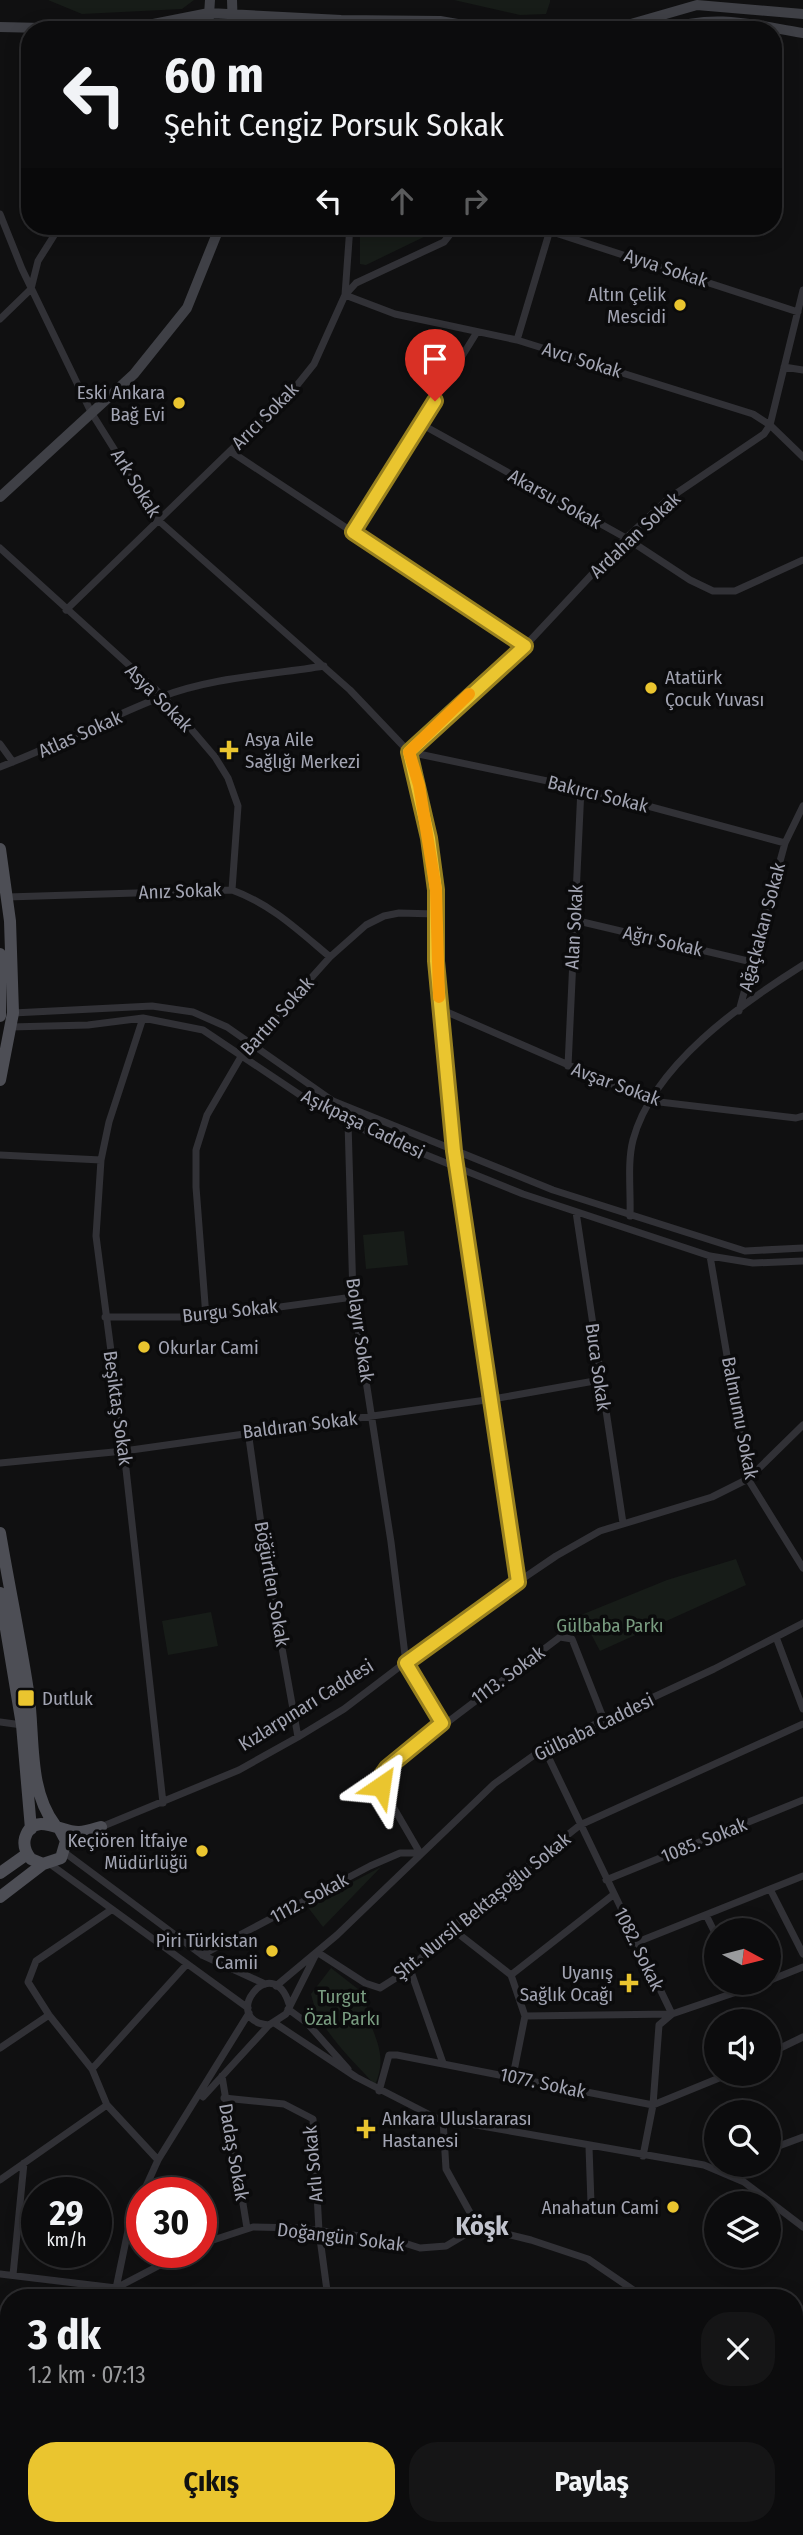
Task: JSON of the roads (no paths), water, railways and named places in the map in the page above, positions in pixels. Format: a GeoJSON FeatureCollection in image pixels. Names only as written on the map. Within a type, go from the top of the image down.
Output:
{"type":"FeatureCollection","features":[{"type":"Feature","properties":{"kind":"main road"},"geometry":{"type":"LineString","coordinates":[[209,21],[210,0]]}},
{"type":"Feature","properties":{"kind":"main road"},"geometry":{"type":"LineString","coordinates":[[232,0],[234,21]]}},
{"type":"Feature","properties":{"kind":"main road"},"geometry":{"type":"LineString","coordinates":[[639,21],[701,2],[803,14]]}},
{"type":"Feature","properties":{"kind":"main road"},"geometry":{"type":"LineString","coordinates":[[180,21],[209,13],[440,21]]}},
{"type":"Feature","properties":{"kind":"main road"},"geometry":{"type":"LineString","coordinates":[[692,21],[713,21]]}},
{"type":"Feature","properties":{"kind":"main road"},"geometry":{"type":"LineString","coordinates":[[0,27],[21,27]]}},
{"type":"Feature","properties":{"kind":"main road"},"geometry":{"type":"LineString","coordinates":[[782,30],[803,33]]}},
{"type":"Feature","properties":{"kind":"main road"},"geometry":{"type":"LineString","coordinates":[[0,497],[134,374],[187,308],[216,235]]}},
{"type":"Feature","properties":{"kind":"main road"},"geometry":{"type":"LineString","coordinates":[[0,849],[7,897],[0,1080]]}},
{"type":"Feature","properties":{"kind":"main road"},"geometry":{"type":"LineString","coordinates":[[0,954],[4,1020]]}},
{"type":"Feature","properties":{"kind":"main road"},"geometry":{"type":"LineString","coordinates":[[0,1533],[28,1694],[38,1789],[46,1813],[66,1841],[64,1851]]}},
{"type":"Feature","properties":{"kind":"main road"},"geometry":{"type":"LineString","coordinates":[[0,1594],[22,1726],[31,1829]]}},
{"type":"Feature","properties":{"kind":"main road"},"geometry":{"type":"LineString","coordinates":[[27,1854],[25,1838],[31,1829],[43,1823],[79,1832],[101,1827]]}},
{"type":"Feature","properties":{"kind":"main road"},"geometry":{"type":"LineString","coordinates":[[0,1897],[101,1827]]}},
{"type":"Feature","properties":{"kind":"main road"},"geometry":{"type":"LineString","coordinates":[[27,1854],[46,1864]]}},
{"type":"Feature","properties":{"kind":"main road"},"geometry":{"type":"LineString","coordinates":[[0,1873],[27,1854]]}},
{"type":"Feature","properties":{"kind":"street","name":"Ark Sokak"},"geometry":{"type":"LineString","coordinates":[[0,214],[31,289],[91,412],[159,521],[324,666],[409,752]]}},
{"type":"Feature","properties":{"kind":"street"},"geometry":{"type":"LineString","coordinates":[[0,319],[31,289],[38,261],[54,235]]}},
{"type":"Feature","properties":{"kind":"street"},"geometry":{"type":"LineString","coordinates":[[345,295],[349,235]]}},
{"type":"Feature","properties":{"kind":"street"},"geometry":{"type":"LineString","coordinates":[[345,295],[356,283],[444,242],[450,235]]}},
{"type":"Feature","properties":{"kind":"street"},"geometry":{"type":"LineString","coordinates":[[517,340],[548,235]]}},
{"type":"Feature","properties":{"kind":"street","name":"Ayva Sokak"},"geometry":{"type":"LineString","coordinates":[[565,235],[798,312]]}},
{"type":"Feature","properties":{"kind":"street"},"geometry":{"type":"LineString","coordinates":[[770,425],[803,290]]}},
{"type":"Feature","properties":{"kind":"street","name":"Avcı Sokak"},"geometry":{"type":"LineString","coordinates":[[345,295],[395,314],[517,340],[754,414],[770,425],[803,457]]}},
{"type":"Feature","properties":{"kind":"street","name":"Arıcı Sokak"},"geometry":{"type":"LineString","coordinates":[[66,610],[294,389],[314,364],[345,295]]}},
{"type":"Feature","properties":{"kind":"street"},"geometry":{"type":"LineString","coordinates":[[353,532],[477,332]]}},
{"type":"Feature","properties":{"kind":"street"},"geometry":{"type":"LineString","coordinates":[[784,367],[803,370]]}},
{"type":"Feature","properties":{"kind":"street","name":"Akarsu Sokak"},"geometry":{"type":"LineString","coordinates":[[421,424],[626,538],[690,580],[713,591],[735,591],[803,561]]}},
{"type":"Feature","properties":{"kind":"street","name":"Ardahan Sokak"},"geometry":{"type":"LineString","coordinates":[[409,752],[525,646],[626,538],[668,499],[764,434],[770,425]]}},
{"type":"Feature","properties":{"kind":"street"},"geometry":{"type":"LineString","coordinates":[[230,451],[525,646]]}},
{"type":"Feature","properties":{"kind":"street","name":"Asya Sokak"},"geometry":{"type":"LineString","coordinates":[[0,548],[163,696],[228,778],[237,806],[232,890]]}},
{"type":"Feature","properties":{"kind":"street","name":"Atlas Sokak"},"geometry":{"type":"LineString","coordinates":[[0,767],[35,755],[163,696],[218,681],[324,666]]}},
{"type":"Feature","properties":{"kind":"street"},"geometry":{"type":"LineString","coordinates":[[0,744],[13,762]]}},
{"type":"Feature","properties":{"kind":"street"},"geometry":{"type":"LineString","coordinates":[[409,752],[429,838],[436,914],[440,1009],[454,1151],[493,1399],[518,1582]]}},
{"type":"Feature","properties":{"kind":"street","name":"Bakırcı Sokak"},"geometry":{"type":"LineString","coordinates":[[409,752],[581,788],[785,843]]}},
{"type":"Feature","properties":{"kind":"street","name":"Alan Sokak"},"geometry":{"type":"LineString","coordinates":[[568,1066],[581,788]]}},
{"type":"Feature","properties":{"kind":"street","name":"Ağaçkakan Sokak"},"geometry":{"type":"LineString","coordinates":[[739,1011],[785,843],[803,806]]}},
{"type":"Feature","properties":{"kind":"street","name":"Anız Sokak"},"geometry":{"type":"LineString","coordinates":[[7,897],[232,890],[252,897],[277,913],[330,957]]}},
{"type":"Feature","properties":{"kind":"street","name":"Bartın Sokak"},"geometry":{"type":"LineString","coordinates":[[206,1317],[196,1186],[197,1150],[207,1115],[251,1044],[330,957],[366,925],[384,916],[436,914]]}},
{"type":"Feature","properties":{"kind":"street","name":"Ağrı Sokak"},"geometry":{"type":"LineString","coordinates":[[574,920],[752,962]]}},
{"type":"Feature","properties":{"kind":"street"},"geometry":{"type":"LineString","coordinates":[[630,1216],[633,1141],[651,1101],[692,1047],[769,986],[803,965]]}},
{"type":"Feature","properties":{"kind":"street","name":"Aşıkpaşa Caddesi"},"geometry":{"type":"LineString","coordinates":[[4,1020],[152,1006],[193,1012],[227,1027],[333,1101],[553,1190],[745,1251],[803,1248]]}},
{"type":"Feature","properties":{"kind":"street","name":"Avşar Sokak"},"geometry":{"type":"LineString","coordinates":[[440,1009],[651,1101],[796,1118],[803,1116]]}},
{"type":"Feature","properties":{"kind":"street","name":"Aşıkpaşa Caddesi"},"geometry":{"type":"LineString","coordinates":[[4,1020],[88,1025],[143,1018],[204,1030],[315,1105],[348,1122],[456,1167],[576,1212],[710,1256],[753,1263],[803,1261]]}},
{"type":"Feature","properties":{"kind":"street","name":"Beşiktaş Sokak"},"geometry":{"type":"LineString","coordinates":[[143,1018],[109,1122],[101,1160],[96,1236],[124,1451],[163,1803]]}},
{"type":"Feature","properties":{"kind":"street","name":"Bolayır Sokak"},"geometry":{"type":"LineString","coordinates":[[348,1122],[353,1297],[373,1416],[406,1663]]}},
{"type":"Feature","properties":{"kind":"street"},"geometry":{"type":"LineString","coordinates":[[0,1155],[101,1160]]}},
{"type":"Feature","properties":{"kind":"street","name":"Buca Sokak"},"geometry":{"type":"LineString","coordinates":[[576,1212],[623,1523]]}},
{"type":"Feature","properties":{"kind":"street","name":"Balmumu Sokak"},"geometry":{"type":"LineString","coordinates":[[710,1256],[748,1479],[803,1568]]}},
{"type":"Feature","properties":{"kind":"street","name":"Burgu Sokak"},"geometry":{"type":"LineString","coordinates":[[105,1317],[206,1317],[353,1297]]}},
{"type":"Feature","properties":{"kind":"street","name":"Baldıran Sokak"},"geometry":{"type":"LineString","coordinates":[[0,1464],[124,1451],[248,1431],[493,1399],[600,1380]]}},
{"type":"Feature","properties":{"kind":"street","name":"Kızlarpınarı Caddesi"},"geometry":{"type":"LineString","coordinates":[[101,1827],[239,1770],[298,1737],[344,1709],[556,1556],[623,1523],[712,1497],[748,1479],[803,1426]]}},
{"type":"Feature","properties":{"kind":"street","name":"Böğürtlen Sokak"},"geometry":{"type":"LineString","coordinates":[[248,1431],[266,1559],[298,1737]]}},
{"type":"Feature","properties":{"kind":"street","name":"Gülbaba Caddesi"},"geometry":{"type":"LineString","coordinates":[[317,1952],[494,1784],[544,1748],[803,1623]]}},
{"type":"Feature","properties":{"kind":"street","name":"1113. Sokak"},"geometry":{"type":"LineString","coordinates":[[420,1853],[381,1786],[382,1775],[442,1723],[560,1637],[567,1636],[572,1639],[604,1720]]}},
{"type":"Feature","properties":{"kind":"street"},"geometry":{"type":"LineString","coordinates":[[776,1637],[803,1709]]}},
{"type":"Feature","properties":{"kind":"street"},"geometry":{"type":"LineString","coordinates":[[406,1663],[442,1723]]}},
{"type":"Feature","properties":{"kind":"street"},"geometry":{"type":"LineString","coordinates":[[0,1722],[22,1726]]}},
{"type":"Feature","properties":{"kind":"street","name":"Şht. Nursil Bektaşoğlu Sokak"},"geometry":{"type":"LineString","coordinates":[[317,1952],[365,1983],[380,1988],[410,1969],[451,1928],[580,1825],[803,1724]]}},
{"type":"Feature","properties":{"kind":"street","name":"1082. Sokak"},"geometry":{"type":"LineString","coordinates":[[544,1748],[671,2014],[659,2025],[653,2105],[643,2156]]}},
{"type":"Feature","properties":{"kind":"street","name":"1085. Sokak"},"geometry":{"type":"LineString","coordinates":[[606,1880],[803,1800]]}},
{"type":"Feature","properties":{"kind":"street"},"geometry":{"type":"LineString","coordinates":[[64,1851],[202,1955],[265,1984],[276,1986],[286,1994],[289,2007],[356,2077]]}},
{"type":"Feature","properties":{"kind":"street","name":"1112. Sokak"},"geometry":{"type":"LineString","coordinates":[[202,1955],[370,1866],[400,1853],[420,1853]]}},
{"type":"Feature","properties":{"kind":"street"},"geometry":{"type":"LineString","coordinates":[[46,1864],[187,1964],[248,2011],[257,2022],[272,2024],[379,2091],[443,2120],[704,2165]]}},
{"type":"Feature","properties":{"kind":"street"},"geometry":{"type":"LineString","coordinates":[[635,1943],[803,1876]]}},
{"type":"Feature","properties":{"kind":"street"},"geometry":{"type":"LineString","coordinates":[[770,1889],[803,1954]]}},
{"type":"Feature","properties":{"kind":"street"},"geometry":{"type":"LineString","coordinates":[[511,1975],[613,1895]]}},
{"type":"Feature","properties":{"kind":"street"},"geometry":{"type":"LineString","coordinates":[[111,1910],[36,1961],[28,1982],[49,2015],[92,2069],[107,2105],[158,2161]]}},
{"type":"Feature","properties":{"kind":"street"},"geometry":{"type":"LineString","coordinates":[[451,1928],[511,1975],[525,2016],[513,2076]]}},
{"type":"Feature","properties":{"kind":"street"},"geometry":{"type":"LineString","coordinates":[[276,1986],[317,1952]]}},
{"type":"Feature","properties":{"kind":"street"},"geometry":{"type":"LineString","coordinates":[[193,2108],[289,2007],[317,1952]]}},
{"type":"Feature","properties":{"kind":"street"},"geometry":{"type":"LineString","coordinates":[[92,2069],[187,1964]]}},
{"type":"Feature","properties":{"kind":"street"},"geometry":{"type":"LineString","coordinates":[[781,1976],[803,1967]]}},
{"type":"Feature","properties":{"kind":"street"},"geometry":{"type":"LineString","coordinates":[[410,1969],[443,2063]]}},
{"type":"Feature","properties":{"kind":"street"},"geometry":{"type":"LineString","coordinates":[[150,2177],[248,2011],[251,1992],[265,1984]]}},
{"type":"Feature","properties":{"kind":"street"},"geometry":{"type":"LineString","coordinates":[[525,2016],[671,2014],[720,1995]]}},
{"type":"Feature","properties":{"kind":"street"},"geometry":{"type":"LineString","coordinates":[[0,2048],[49,2015]]}},
{"type":"Feature","properties":{"kind":"street"},"geometry":{"type":"LineString","coordinates":[[781,2048],[803,2037]]}},
{"type":"Feature","properties":{"kind":"street","name":"1077. Sokak"},"geometry":{"type":"LineString","coordinates":[[379,2091],[389,2055],[513,2076],[653,2105]]}},
{"type":"Feature","properties":{"kind":"street","name":"Dadaş Sokak"},"geometry":{"type":"LineString","coordinates":[[222,2076],[247,2228]]}},
{"type":"Feature","properties":{"kind":"street"},"geometry":{"type":"LineString","coordinates":[[653,2105],[704,2084]]}},
{"type":"Feature","properties":{"kind":"street","name":"Arlı Sokak"},"geometry":{"type":"LineString","coordinates":[[224,2098],[284,2104],[313,2119],[319,2231],[327,2289]]}},
{"type":"Feature","properties":{"kind":"street"},"geometry":{"type":"LineString","coordinates":[[0,2180],[107,2105]]}},
{"type":"Feature","properties":{"kind":"street"},"geometry":{"type":"LineString","coordinates":[[443,2120],[446,2169],[478,2227],[531,2239],[588,2259],[632,2289]]}},
{"type":"Feature","properties":{"kind":"street"},"geometry":{"type":"LineString","coordinates":[[781,2145],[803,2137]]}},
{"type":"Feature","properties":{"kind":"street"},"geometry":{"type":"LineString","coordinates":[[589,2147],[591,2203]]}},
{"type":"Feature","properties":{"kind":"street"},"geometry":{"type":"LineString","coordinates":[[13,2275],[24,2163]]}},
{"type":"Feature","properties":{"kind":"street"},"geometry":{"type":"LineString","coordinates":[[732,2177],[744,2182],[754,2191]]}},
{"type":"Feature","properties":{"kind":"street"},"geometry":{"type":"LineString","coordinates":[[781,2213],[803,2227]]}},
{"type":"Feature","properties":{"kind":"street","name":"Doğangün Sokak"},"geometry":{"type":"LineString","coordinates":[[217,2238],[247,2228],[319,2231],[398,2241],[420,2248],[446,2246],[478,2227]]}},
{"type":"Feature","properties":{"kind":"street"},"geometry":{"type":"LineString","coordinates":[[116,2288],[126,2240]]}},
{"type":"Feature","properties":{"kind":"street"},"geometry":{"type":"LineString","coordinates":[[0,2274],[116,2288],[154,2268]]}},
{"type":"Feature","properties":{"kind":"place","name":"Altın Çelik Mescidi"},"geometry":{"type":"Point","coordinates":[680,305]}},
{"type":"Feature","properties":{"kind":"place","name":"Eski Ankara Bağ Evi"},"geometry":{"type":"Point","coordinates":[179,403]}},
{"type":"Feature","properties":{"kind":"place","name":"Atatürk Çocuk Yuvası"},"geometry":{"type":"Point","coordinates":[651,688]}},
{"type":"Feature","properties":{"kind":"place","name":"Asya Aile Sağlığı Merkezi"},"geometry":{"type":"Point","coordinates":[229,750]}},
{"type":"Feature","properties":{"kind":"place","name":"Okurlar Cami"},"geometry":{"type":"Point","coordinates":[144,1347]}},
{"type":"Feature","properties":{"kind":"place","name":"Dutluk"},"geometry":{"type":"Point","coordinates":[26,1698]}},
{"type":"Feature","properties":{"kind":"place","name":"Keçiören İtfaiye Müdürlüğü"},"geometry":{"type":"Point","coordinates":[202,1851]}},
{"type":"Feature","properties":{"kind":"place","name":"Piri Türkistan Camii"},"geometry":{"type":"Point","coordinates":[272,1951]}},
{"type":"Feature","properties":{"kind":"place","name":"Uyanış Sağlık Ocağı"},"geometry":{"type":"Point","coordinates":[629,1983]}},
{"type":"Feature","properties":{"kind":"place","name":"Ankara Uluslararası Hastanesi"},"geometry":{"type":"Point","coordinates":[366,2129]}},
{"type":"Feature","properties":{"kind":"place","name":"Anahatun Cami"},"geometry":{"type":"Point","coordinates":[673,2207]}},
{"type":"Feature","properties":{"kind":"district","name":"Köşk"},"geometry":{"type":"Point","coordinates":[482,2226]}},
{"type":"Feature","properties":{"kind":"park label","name":"Gülbaba Parkı"},"geometry":{"type":"Point","coordinates":[610,1625]}},
{"type":"Feature","properties":{"kind":"park label","name":"Turgut Özal Parkı"},"geometry":{"type":"Point","coordinates":[342,2007]}}]}
